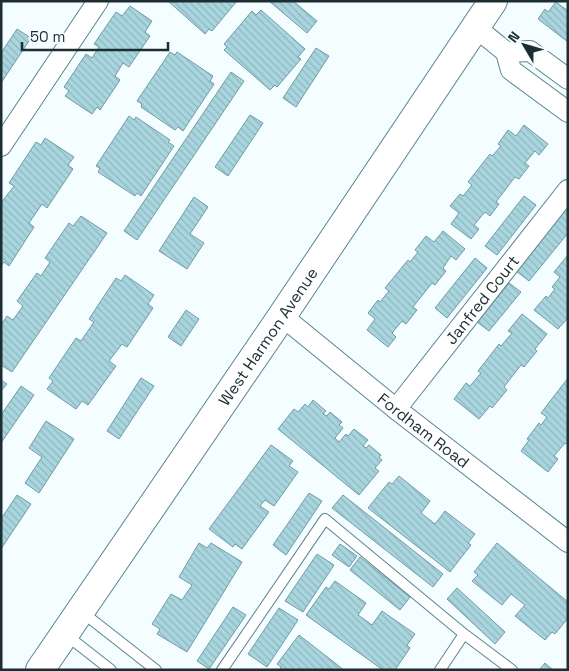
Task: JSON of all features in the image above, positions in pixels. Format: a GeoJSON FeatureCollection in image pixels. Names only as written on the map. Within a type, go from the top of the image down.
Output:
{"type":"FeatureCollection","features":[{"type":"Feature","properties":{"kind":"main road","name":"West Harmon Avenue"},"geometry":{"type":"LineString","coordinates":[[40,670],[282,316],[493,1]]}},
{"type":"Feature","properties":{"kind":"street"},"geometry":{"type":"LineString","coordinates":[[1,146],[98,1]]}},
{"type":"Feature","properties":{"kind":"street"},"geometry":{"type":"LineString","coordinates":[[476,27],[506,52],[511,70],[568,112]]}},
{"type":"Feature","properties":{"kind":"street"},"geometry":{"type":"LineString","coordinates":[[506,52],[530,50],[568,79]]}},
{"type":"Feature","properties":{"kind":"street","name":"Janfred Court"},"geometry":{"type":"LineString","coordinates":[[396,409],[568,190]]}},
{"type":"Feature","properties":{"kind":"street","name":"Fordham Road"},"geometry":{"type":"LineString","coordinates":[[282,316],[396,409],[565,535]]}},
{"type":"Feature","properties":{"kind":"lane"},"geometry":{"type":"LineString","coordinates":[[222,670],[325,519],[464,634],[512,670]]}},
{"type":"Feature","properties":{"kind":"lane"},"geometry":{"type":"LineString","coordinates":[[80,611],[156,670]]}},
{"type":"Feature","properties":{"kind":"lane"},"geometry":{"type":"LineString","coordinates":[[64,633],[111,670]]}},
{"type":"Feature","properties":{"kind":"lane"},"geometry":{"type":"LineString","coordinates":[[440,670],[464,634]]}},
{"type":"Feature","properties":{"kind":"building"},"geometry":{"type":"Polygon","coordinates":[[[168,1],[237,1],[212,31],[209,29],[205,34],[168,1]]]}},
{"type":"Feature","properties":{"kind":"building"},"geometry":{"type":"Polygon","coordinates":[[[269,1],[293,1],[317,21],[307,33],[269,1]]]}},
{"type":"Feature","properties":{"kind":"building"},"geometry":{"type":"Polygon","coordinates":[[[556,2],[568,11],[568,42],[538,19],[545,9],[548,12],[556,2]]]}},
{"type":"Feature","properties":{"kind":"building"},"geometry":{"type":"Polygon","coordinates":[[[130,6],[152,21],[145,32],[150,36],[129,67],[123,63],[115,76],[120,80],[100,110],[97,107],[92,114],[65,96],[69,91],[64,87],[86,54],[92,58],[99,47],[94,44],[116,12],[122,16],[130,6]]]}},
{"type":"Feature","properties":{"kind":"building"},"geometry":{"type":"Polygon","coordinates":[[[261,10],[305,49],[298,57],[301,59],[277,87],[275,85],[270,90],[224,50],[227,47],[224,44],[252,11],[256,15],[261,10]]]}},
{"type":"Feature","properties":{"kind":"building"},"geometry":{"type":"Polygon","coordinates":[[[17,29],[31,38],[1,83],[1,53],[17,29]]]}},
{"type":"Feature","properties":{"kind":"building"},"geometry":{"type":"Polygon","coordinates":[[[316,48],[329,56],[296,107],[283,98],[316,48]]]}},
{"type":"Feature","properties":{"kind":"building"},"geometry":{"type":"Polygon","coordinates":[[[170,52],[175,55],[177,52],[213,76],[210,81],[214,84],[183,131],[178,127],[175,130],[141,107],[142,104],[137,101],[170,52]]]}},
{"type":"Feature","properties":{"kind":"building"},"geometry":{"type":"Polygon","coordinates":[[[231,72],[244,81],[137,240],[124,231],[231,72]]]}},
{"type":"Feature","properties":{"kind":"building"},"geometry":{"type":"Polygon","coordinates":[[[250,115],[263,123],[228,176],[215,167],[250,115]]]}},
{"type":"Feature","properties":{"kind":"building"},"geometry":{"type":"Polygon","coordinates":[[[129,116],[134,120],[136,117],[170,140],[168,142],[174,146],[141,196],[137,193],[135,196],[98,172],[100,168],[96,166],[129,116]]]}},
{"type":"Feature","properties":{"kind":"building"},"geometry":{"type":"Polygon","coordinates":[[[524,125],[548,144],[539,155],[535,151],[525,163],[529,166],[519,179],[515,177],[496,202],[499,204],[490,216],[485,212],[474,225],[479,229],[471,239],[451,224],[459,213],[450,206],[460,194],[463,196],[472,185],[468,182],[490,154],[492,156],[501,146],[498,144],[508,130],[516,136],[524,125]]]}},
{"type":"Feature","properties":{"kind":"building"},"geometry":{"type":"Polygon","coordinates":[[[45,138],[74,157],[68,165],[73,169],[47,208],[42,204],[29,223],[34,227],[9,266],[4,262],[1,266],[1,203],[14,186],[9,183],[36,142],[41,145],[45,138]]]}},
{"type":"Feature","properties":{"kind":"building"},"geometry":{"type":"Polygon","coordinates":[[[524,196],[536,205],[497,255],[485,246],[524,196]]]}},
{"type":"Feature","properties":{"kind":"building"},"geometry":{"type":"Polygon","coordinates":[[[194,197],[208,207],[190,234],[204,243],[187,269],[159,251],[194,197]]]}},
{"type":"Feature","properties":{"kind":"building"},"geometry":{"type":"Polygon","coordinates":[[[568,206],[568,233],[529,281],[516,271],[568,206]]]}},
{"type":"Feature","properties":{"kind":"building"},"geometry":{"type":"Polygon","coordinates":[[[81,216],[107,233],[12,372],[1,365],[1,325],[7,316],[13,320],[23,306],[17,301],[37,273],[41,276],[50,262],[45,258],[69,223],[73,226],[81,216]]]}},
{"type":"Feature","properties":{"kind":"building"},"geometry":{"type":"Polygon","coordinates":[[[443,231],[465,249],[456,260],[451,256],[443,268],[446,271],[435,285],[432,283],[413,307],[417,310],[406,324],[402,321],[392,333],[396,337],[388,347],[367,330],[375,319],[368,313],[378,300],[380,302],[389,291],[385,288],[408,260],[410,262],[418,252],[415,250],[426,236],[434,242],[443,231]]]}},
{"type":"Feature","properties":{"kind":"building"},"geometry":{"type":"Polygon","coordinates":[[[568,255],[568,318],[558,329],[534,310],[555,289],[552,287],[560,277],[554,272],[568,255]]]}},
{"type":"Feature","properties":{"kind":"building"},"geometry":{"type":"Polygon","coordinates":[[[475,258],[487,268],[447,318],[435,308],[475,258]]]}},
{"type":"Feature","properties":{"kind":"building"},"geometry":{"type":"Polygon","coordinates":[[[125,275],[154,295],[148,304],[153,308],[127,347],[122,344],[109,361],[116,366],[88,405],[82,401],[76,409],[47,389],[53,381],[49,378],[76,338],[81,341],[94,322],[89,319],[116,278],[121,281],[125,275]]]}},
{"type":"Feature","properties":{"kind":"building"},"geometry":{"type":"Polygon","coordinates":[[[509,283],[521,292],[489,331],[477,322],[509,283]]]}},
{"type":"Feature","properties":{"kind":"building"},"geometry":{"type":"Polygon","coordinates":[[[186,310],[199,319],[181,346],[168,337],[186,310]]]}},
{"type":"Feature","properties":{"kind":"building"},"geometry":{"type":"Polygon","coordinates":[[[522,314],[547,334],[535,349],[537,351],[524,367],[521,365],[504,387],[507,390],[492,408],[490,406],[479,419],[454,399],[466,383],[470,386],[481,373],[478,371],[499,344],[501,346],[512,333],[508,331],[522,314]]]}},
{"type":"Feature","properties":{"kind":"building"},"geometry":{"type":"Polygon","coordinates":[[[141,378],[154,386],[119,439],[107,431],[141,378]]]}},
{"type":"Feature","properties":{"kind":"building"},"geometry":{"type":"Polygon","coordinates":[[[568,378],[568,442],[554,456],[558,459],[548,472],[521,451],[539,423],[541,425],[547,417],[541,413],[568,378]]]}},
{"type":"Feature","properties":{"kind":"building"},"geometry":{"type":"Polygon","coordinates":[[[1,380],[7,384],[1,391],[1,380]]]}},
{"type":"Feature","properties":{"kind":"building"},"geometry":{"type":"Polygon","coordinates":[[[21,386],[34,395],[1,443],[1,415],[21,386]]]}},
{"type":"Feature","properties":{"kind":"building"},"geometry":{"type":"Polygon","coordinates":[[[313,400],[326,411],[323,414],[327,416],[330,412],[342,422],[339,425],[343,428],[335,438],[339,442],[354,429],[368,440],[363,446],[366,448],[369,445],[381,455],[379,458],[382,460],[375,468],[379,471],[359,495],[278,429],[294,409],[298,412],[305,404],[308,407],[313,400]]]}},
{"type":"Feature","properties":{"kind":"building"},"geometry":{"type":"Polygon","coordinates":[[[46,421],[74,439],[39,493],[25,483],[42,457],[29,448],[46,421]]]}},
{"type":"Feature","properties":{"kind":"building"},"geometry":{"type":"Polygon","coordinates":[[[271,445],[293,461],[289,466],[298,472],[274,506],[265,500],[260,506],[269,512],[242,549],[235,544],[233,547],[209,529],[271,445]]]}},
{"type":"Feature","properties":{"kind":"building"},"geometry":{"type":"Polygon","coordinates":[[[399,476],[430,501],[421,513],[435,524],[445,511],[475,534],[468,543],[471,545],[450,572],[368,508],[389,482],[392,484],[399,476]]]}},
{"type":"Feature","properties":{"kind":"building"},"geometry":{"type":"Polygon","coordinates":[[[309,493],[322,501],[286,555],[273,545],[309,493]]]}},
{"type":"Feature","properties":{"kind":"building"},"geometry":{"type":"Polygon","coordinates":[[[17,495],[31,504],[1,549],[1,519],[17,495]]]}},
{"type":"Feature","properties":{"kind":"building"},"geometry":{"type":"Polygon","coordinates":[[[343,495],[443,574],[433,587],[332,508],[343,495]]]}},
{"type":"Feature","properties":{"kind":"building"},"geometry":{"type":"Polygon","coordinates":[[[199,543],[207,548],[211,543],[242,562],[187,652],[157,634],[160,629],[152,624],[171,594],[182,600],[192,585],[179,577],[199,543]]]}},
{"type":"Feature","properties":{"kind":"building"},"geometry":{"type":"Polygon","coordinates":[[[497,543],[568,602],[568,618],[555,634],[552,632],[545,640],[515,616],[525,605],[511,594],[502,605],[472,581],[478,575],[474,572],[497,543]]]}},
{"type":"Feature","properties":{"kind":"building"},"geometry":{"type":"Polygon","coordinates":[[[340,544],[357,556],[349,567],[332,555],[340,544]]]}},
{"type":"Feature","properties":{"kind":"building"},"geometry":{"type":"Polygon","coordinates":[[[317,554],[334,565],[303,612],[285,601],[317,554]]]}},
{"type":"Feature","properties":{"kind":"building"},"geometry":{"type":"Polygon","coordinates":[[[360,557],[410,597],[400,610],[350,570],[360,557]]]}},
{"type":"Feature","properties":{"kind":"building"},"geometry":{"type":"Polygon","coordinates":[[[335,581],[366,603],[358,615],[372,625],[382,611],[415,634],[407,645],[410,648],[395,670],[383,670],[306,615],[326,587],[329,589],[335,581]]]}},
{"type":"Feature","properties":{"kind":"building"},"geometry":{"type":"Polygon","coordinates":[[[457,588],[505,632],[495,644],[447,599],[457,588]]]}},
{"type":"Feature","properties":{"kind":"building"},"geometry":{"type":"Polygon","coordinates":[[[233,607],[246,615],[209,669],[197,661],[233,607]]]}},
{"type":"Feature","properties":{"kind":"building"},"geometry":{"type":"Polygon","coordinates":[[[279,608],[298,620],[267,667],[248,654],[279,608]]]}},
{"type":"Feature","properties":{"kind":"building"},"geometry":{"type":"Polygon","coordinates":[[[299,635],[344,670],[280,670],[281,667],[277,664],[299,635]]]}},
{"type":"Feature","properties":{"kind":"building"},"geometry":{"type":"Polygon","coordinates":[[[545,663],[553,670],[539,670],[545,663]]]}}]}
